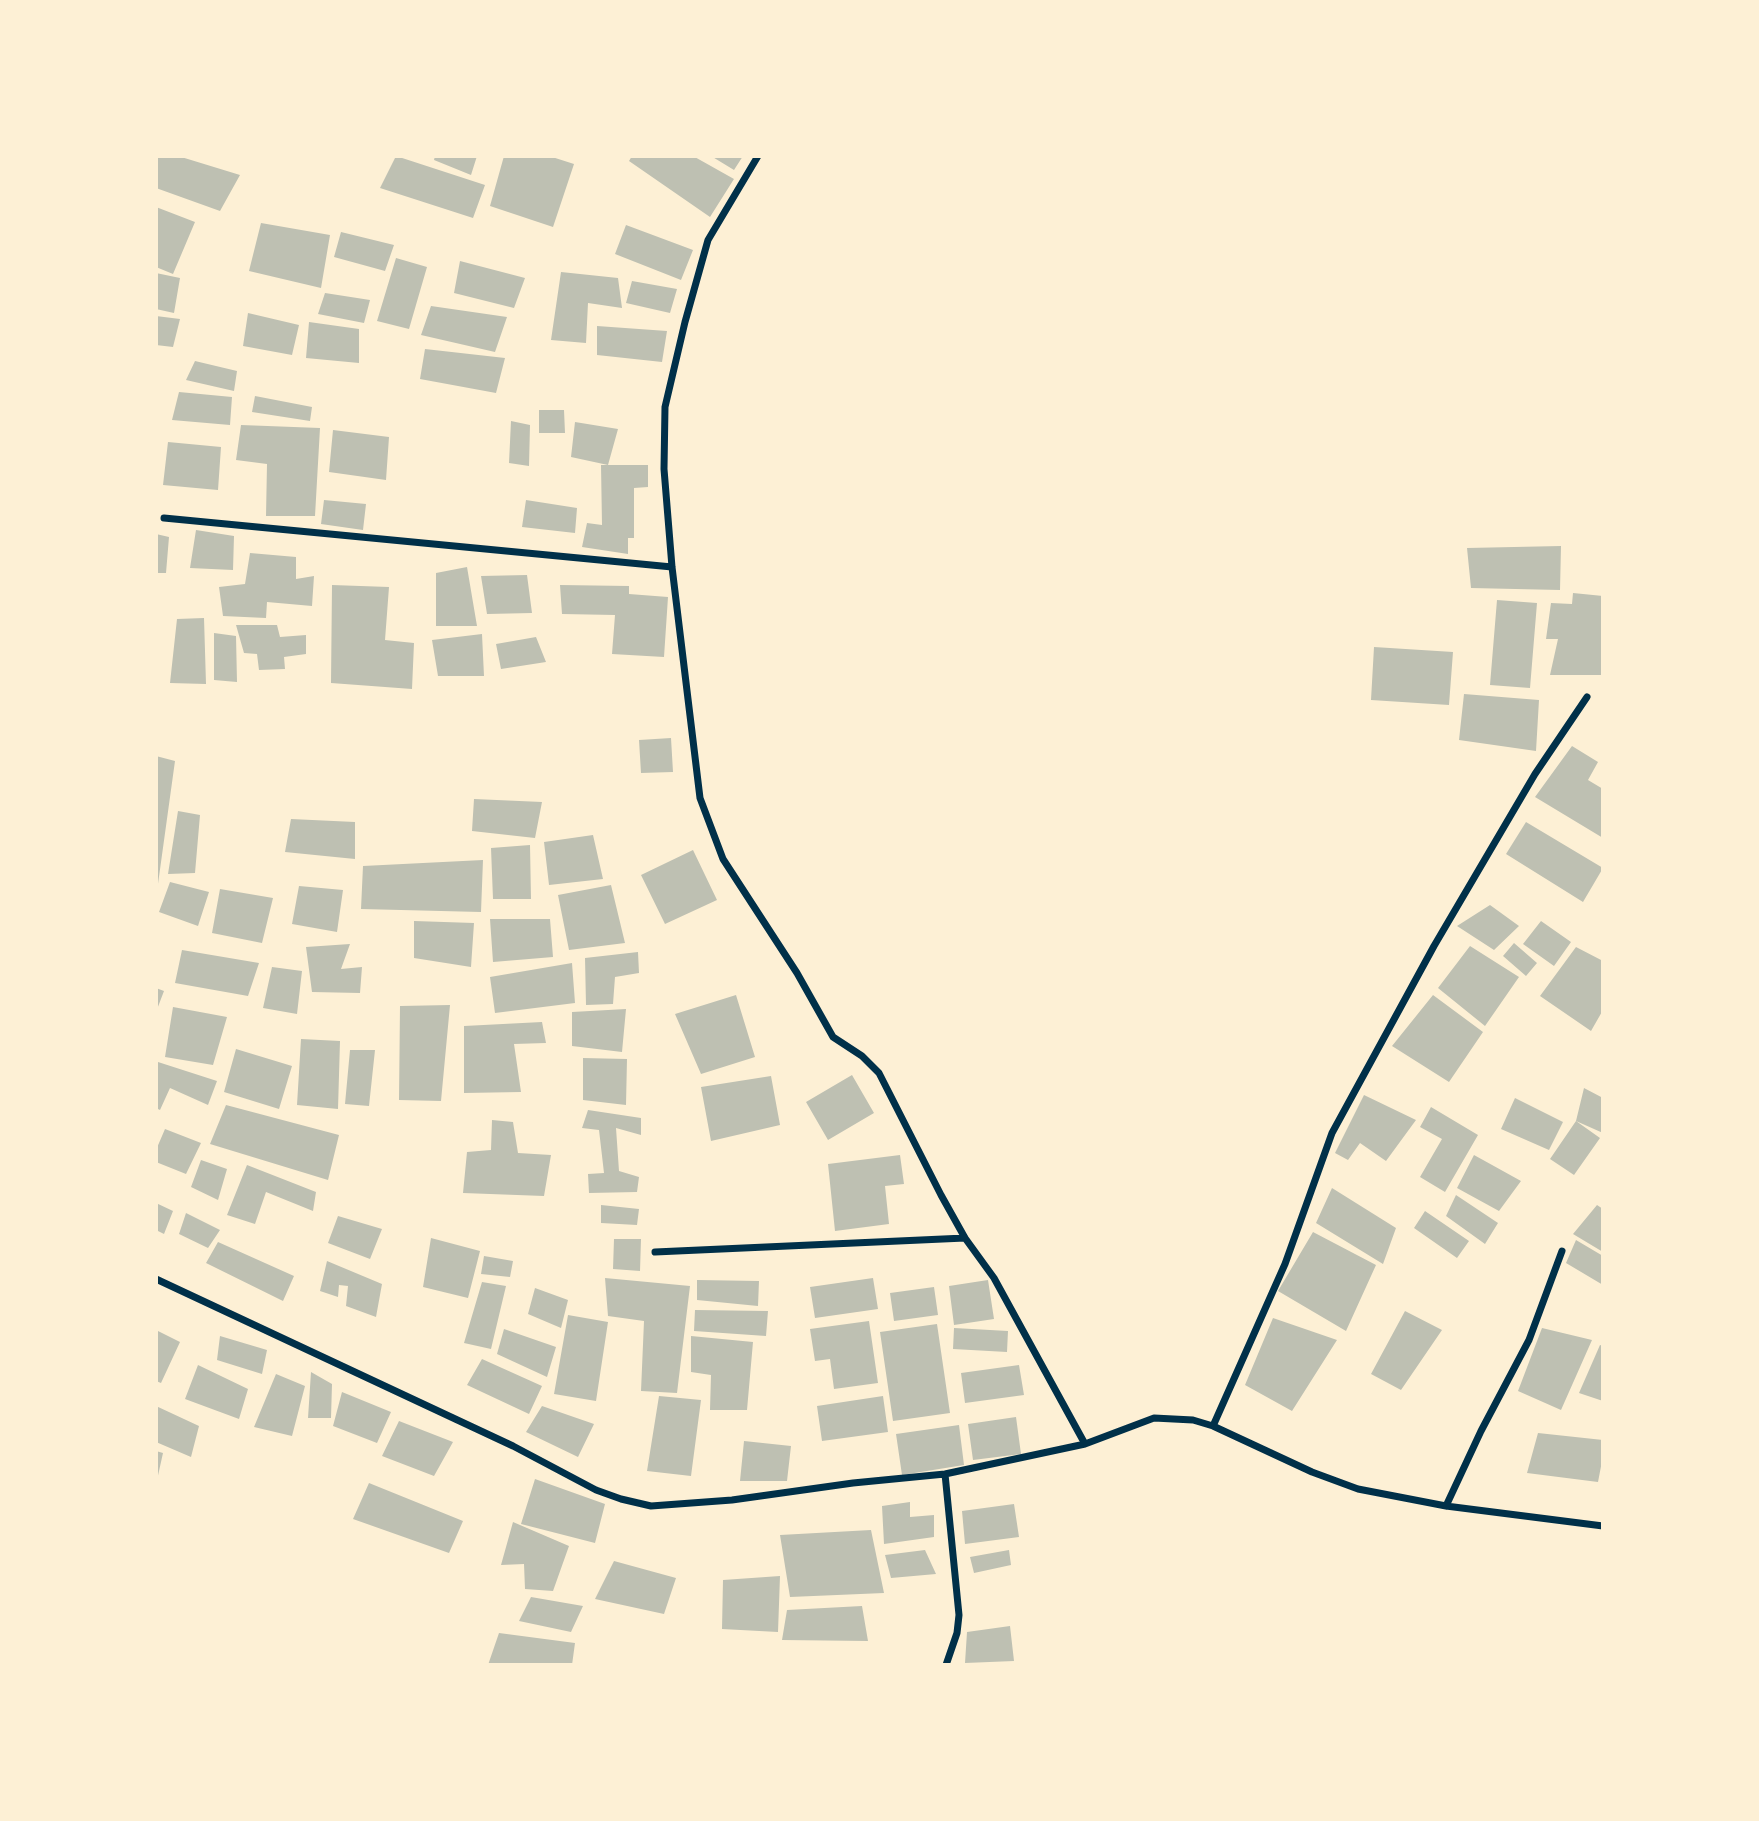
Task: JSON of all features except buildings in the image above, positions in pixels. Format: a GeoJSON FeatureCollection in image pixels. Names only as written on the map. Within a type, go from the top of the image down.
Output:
{"type":"FeatureCollection","features":[{"type":"Feature","properties":{"kind":"street"},"geometry":{"type":"LineString","coordinates":[[758,156],[708,240],[665,407],[664,469],[672,567],[699,798],[723,859],[790,962],[833,1037],[862,1056],[879,1073],[940,1195],[965,1238],[994,1278],[1085,1444]]}},
{"type":"Feature","properties":{"kind":"street"},"geometry":{"type":"LineString","coordinates":[[164,518],[672,567]]}},
{"type":"Feature","properties":{"kind":"street"},"geometry":{"type":"LineString","coordinates":[[1213,1426],[1285,1264],[1332,1133],[1434,947],[1535,774],[1587,697]]}},
{"type":"Feature","properties":{"kind":"street"},"geometry":{"type":"LineString","coordinates":[[655,1252],[965,1238]]}},
{"type":"Feature","properties":{"kind":"street"},"geometry":{"type":"LineString","coordinates":[[1446,1506],[1481,1431],[1529,1340],[1562,1251]]}},
{"type":"Feature","properties":{"kind":"street"},"geometry":{"type":"LineString","coordinates":[[156,1279],[513,1446],[596,1490],[651,1506],[732,1500],[853,1483],[945,1474],[1085,1444],[1154,1418],[1192,1420],[1213,1426],[1312,1472],[1358,1489],[1446,1506],[1603,1526]]}},
{"type":"Feature","properties":{"kind":"street"},"geometry":{"type":"LineString","coordinates":[[945,1474],[959,1615],[957,1633],[946,1665]]}}]}
